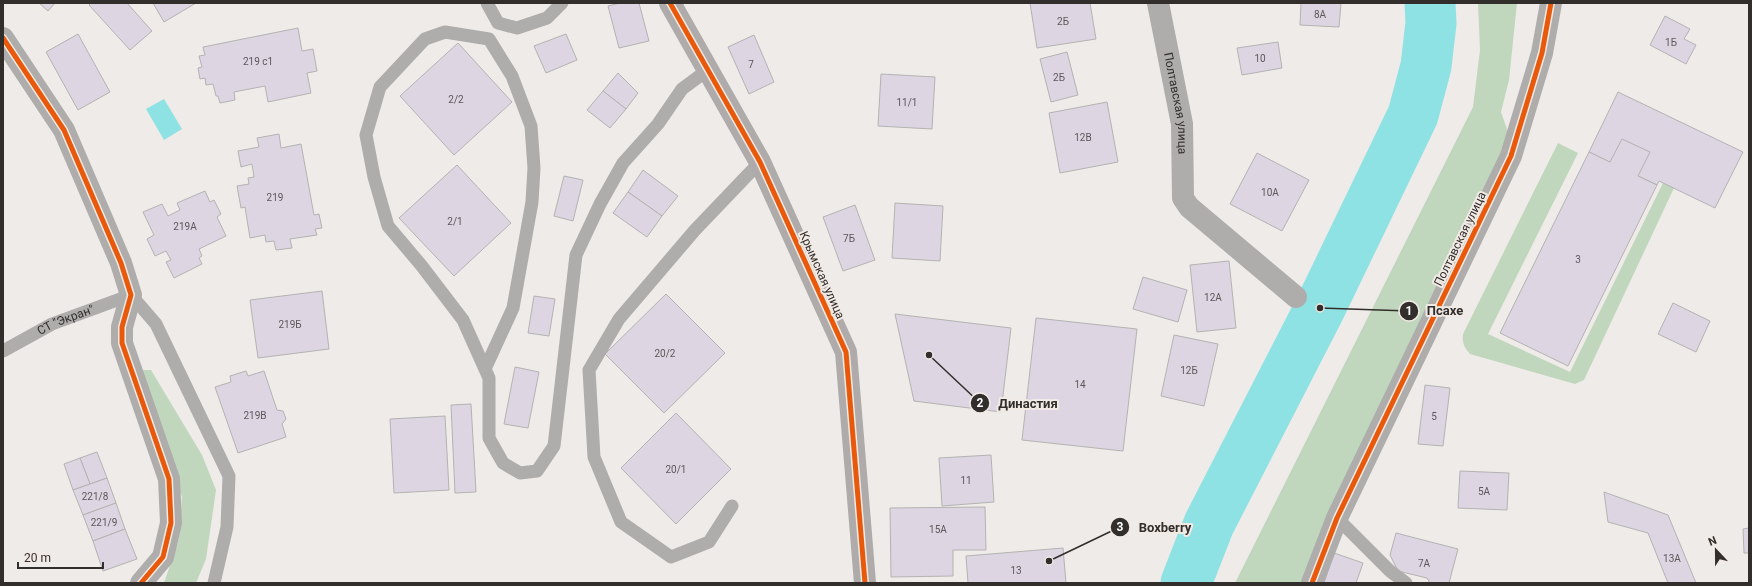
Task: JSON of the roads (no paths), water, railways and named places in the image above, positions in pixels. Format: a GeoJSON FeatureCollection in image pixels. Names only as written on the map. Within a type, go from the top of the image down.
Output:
{"type":"FeatureCollection","features":[{"type":"Feature","properties":{"kind":"street","name":"Крымская улица"},"geometry":{"type":"LineString","coordinates":[[670,3],[760,162],[846,352],[865,583]]}},
{"type":"Feature","properties":{"kind":"street","name":"Полтавская улица"},"geometry":{"type":"LineString","coordinates":[[1158,3],[1182,124],[1183,198],[1189,207],[1296,297]]}},
{"type":"Feature","properties":{"kind":"street","name":"Полтавская улица"},"geometry":{"type":"LineString","coordinates":[[1312,583],[1337,518],[1511,156],[1542,53],[1551,3]]}},
{"type":"Feature","properties":{"kind":"street"},"geometry":{"type":"LineString","coordinates":[[3,38],[64,130],[120,263],[131,295],[122,326],[122,343],[169,479],[171,523],[163,557],[141,583]]}},
{"type":"Feature","properties":{"kind":"lane"},"geometry":{"type":"LineString","coordinates":[[487,3],[498,24],[518,28],[547,18],[562,3]]}},
{"type":"Feature","properties":{"kind":"lane"},"geometry":{"type":"LineString","coordinates":[[485,369],[513,308],[532,202],[534,168],[531,126],[512,76],[489,39],[445,32],[425,39],[380,87],[366,135],[374,178],[388,226],[421,265],[463,320],[489,378],[489,438],[503,463],[520,473],[537,471],[554,446],[576,255],[600,204],[624,163],[658,124],[682,89],[709,70]]}},
{"type":"Feature","properties":{"kind":"lane"},"geometry":{"type":"LineString","coordinates":[[732,506],[709,542],[671,557],[622,522],[594,457],[589,370],[619,319],[695,230],[760,162]]}},
{"type":"Feature","properties":{"kind":"lane"},"geometry":{"type":"LineString","coordinates":[[131,295],[156,324],[229,476],[227,527],[214,583]]}},
{"type":"Feature","properties":{"kind":"lane","name":"СТ \"Экран\""},"geometry":{"type":"LineString","coordinates":[[3,351],[52,324],[131,295]]}},
{"type":"Feature","properties":{"kind":"lane"},"geometry":{"type":"LineString","coordinates":[[1337,518],[1390,571],[1406,583]]}},
{"type":"Feature","properties":{"kind":"water"},"geometry":{"type":"Polygon","coordinates":[[[164,99],[182,129],[164,140],[146,109],[164,99]]]}},
{"type":"Feature","properties":{"kind":"waterway"},"geometry":{"type":"LineString","coordinates":[[1186,583],[1209,524],[1320,308],[1413,115],[1426,66],[1431,23],[1430,3]]}},
{"type":"Feature","properties":{"kind":"place","name":"Псахе"},"geometry":{"type":"Point","coordinates":[1320,308]}},
{"type":"Feature","properties":{"kind":"place","name":"Династия"},"geometry":{"type":"Point","coordinates":[929,355]}},
{"type":"Feature","properties":{"kind":"place","name":"Boxberry"},"geometry":{"type":"Point","coordinates":[1049,561]}}]}
